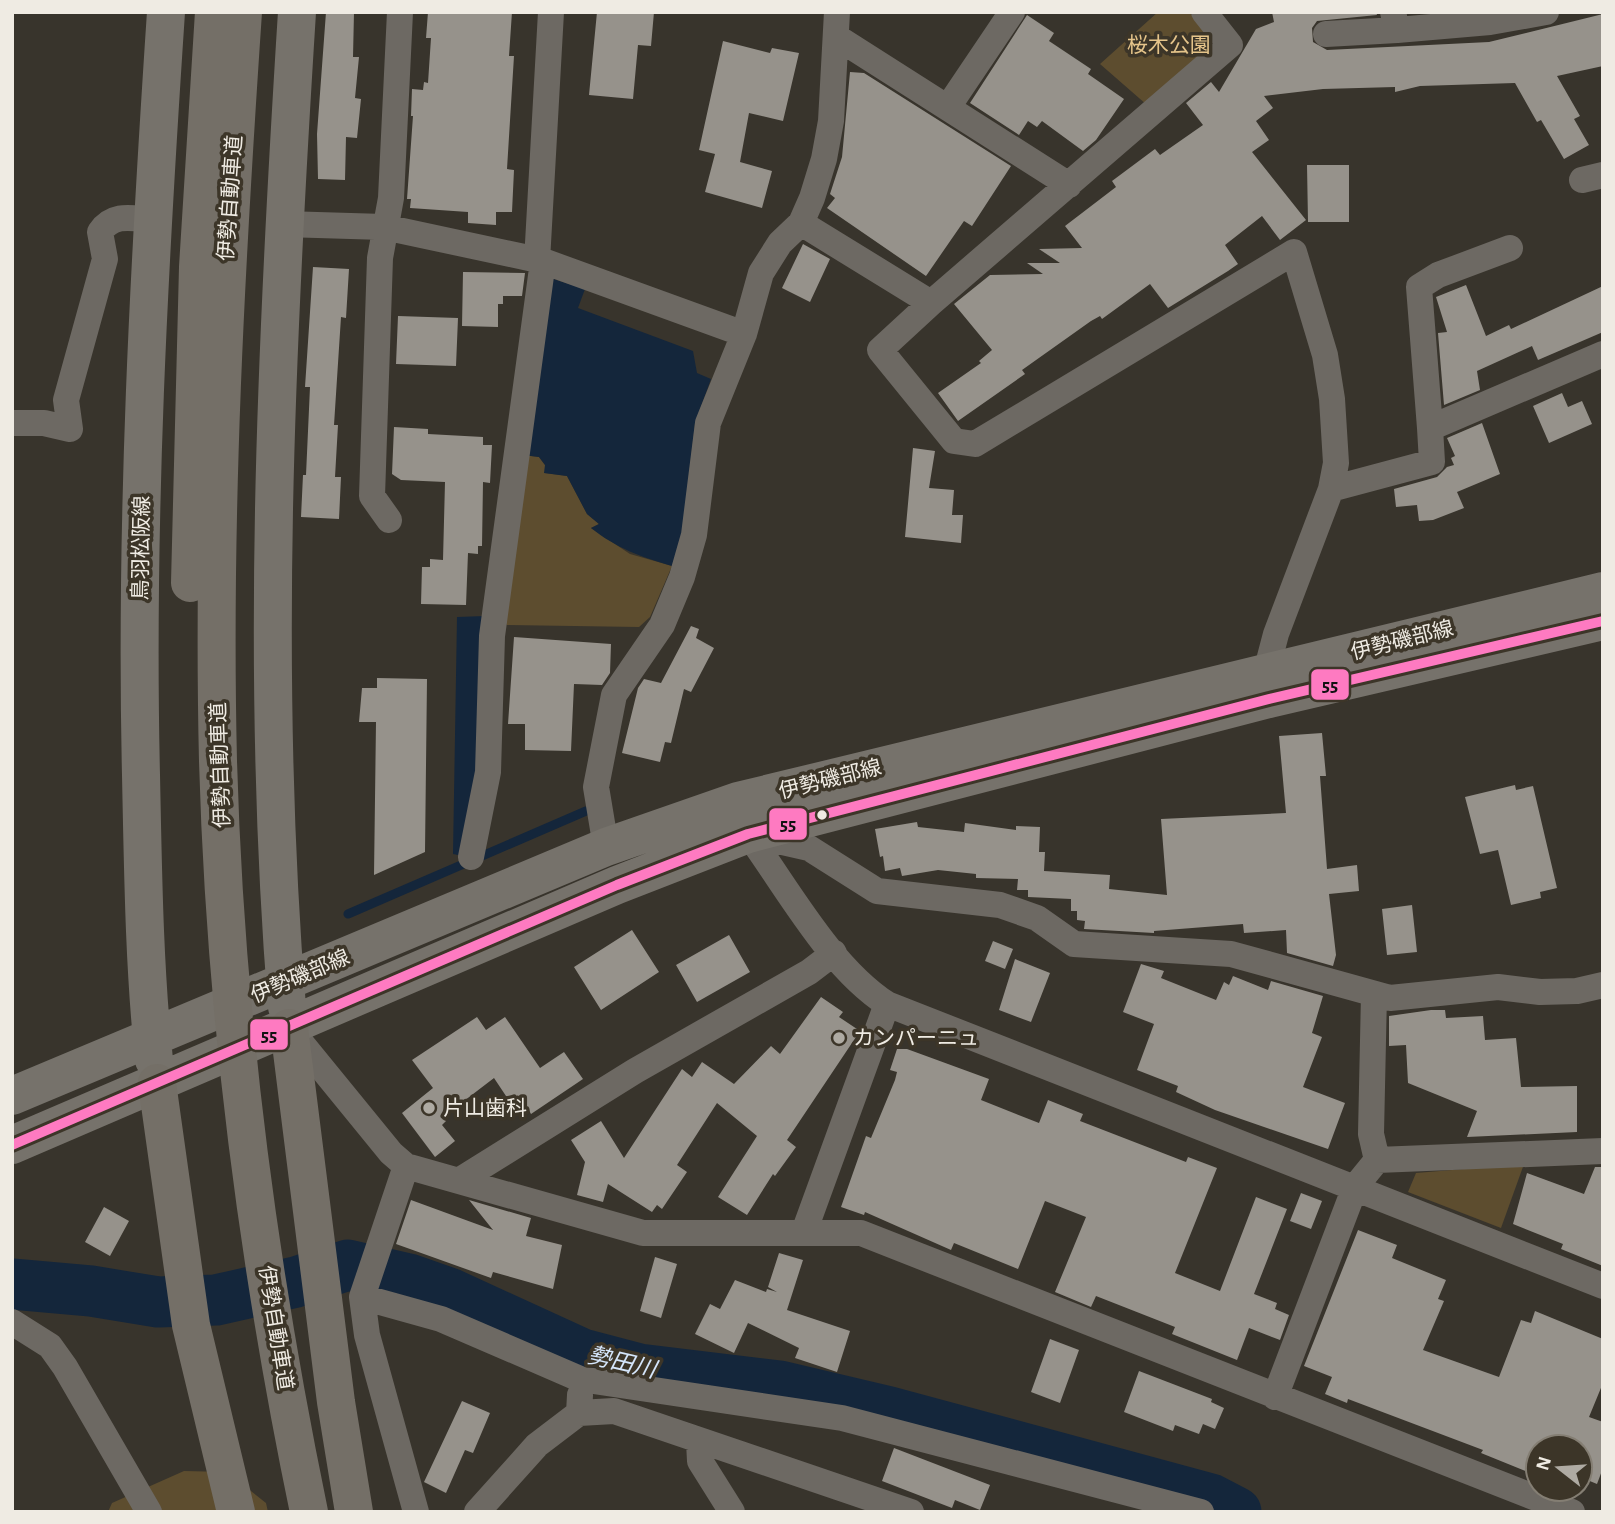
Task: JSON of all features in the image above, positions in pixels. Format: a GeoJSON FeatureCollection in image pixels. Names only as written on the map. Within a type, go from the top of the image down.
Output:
{"type":"FeatureCollection","features":[{"type":"Feature","properties":{"kind":"highway","name":"伊勢自動車道"},"geometry":{"type":"LineString","coordinates":[[214,12],[191,435],[193,749],[214,929],[247,1129],[263,1334],[281,1512]]}},
{"type":"Feature","properties":{"kind":"highway","name":"伊勢自動車道"},"geometry":{"type":"LineString","coordinates":[[214,929],[218,763],[219,450],[225,270],[243,12]]}},
{"type":"Feature","properties":{"kind":"highway"},"geometry":{"type":"LineString","coordinates":[[289,1028],[320,1280],[354,1512]]}},
{"type":"Feature","properties":{"kind":"highway"},"geometry":{"type":"LineString","coordinates":[[157,1083],[191,1325],[236,1512]]}},
{"type":"Feature","properties":{"kind":"highway","name":"伊勢自動車道"},"geometry":{"type":"LineString","coordinates":[[263,1334],[309,1512]]}},
{"type":"Feature","properties":{"kind":"main road","name":"鳥羽松阪線"},"geometry":{"type":"LineString","coordinates":[[157,1083],[152,1037],[141,818],[139,664],[143,441],[152,220],[166,12]]}},
{"type":"Feature","properties":{"kind":"main road"},"geometry":{"type":"LineString","coordinates":[[289,1028],[276,753],[273,517],[276,358],[298,12]]}},
{"type":"Feature","properties":{"kind":"main road","name":"伊勢磯部線"},"geometry":{"type":"LineString","coordinates":[[12,1145],[617,885],[743,818],[1266,673],[1603,591]]}},
{"type":"Feature","properties":{"kind":"main road","name":"伊勢磯部線"},"geometry":{"type":"LineString","coordinates":[[12,1096],[606,847],[1269,699],[1603,621]]}},
{"type":"Feature","properties":{"kind":"street"},"geometry":{"type":"LineString","coordinates":[[389,520],[372,496],[380,258],[391,198],[400,12]]}},
{"type":"Feature","properties":{"kind":"street"},"geometry":{"type":"LineString","coordinates":[[471,857],[489,763],[492,636],[540,261],[551,12]]}},
{"type":"Feature","properties":{"kind":"street"},"geometry":{"type":"LineString","coordinates":[[948,107],[1012,12]]}},
{"type":"Feature","properties":{"kind":"street"},"geometry":{"type":"LineString","coordinates":[[1204,12],[1230,45],[930,303],[880,351],[954,441],[975,444],[1294,252],[1325,355],[1332,399],[1336,463],[1331,489],[1276,634],[1266,673]]}},
{"type":"Feature","properties":{"kind":"street"},"geometry":{"type":"LineString","coordinates":[[1326,34],[1395,21],[1490,22],[1546,12]]}},
{"type":"Feature","properties":{"kind":"street"},"geometry":{"type":"LineString","coordinates":[[837,25],[948,107],[1069,185]]}},
{"type":"Feature","properties":{"kind":"street"},"geometry":{"type":"LineString","coordinates":[[606,847],[596,787],[614,695],[662,625],[682,577],[694,535],[708,423],[744,334],[761,273],[780,243],[801,223],[824,159],[837,25]]}},
{"type":"Feature","properties":{"kind":"street"},"geometry":{"type":"LineString","coordinates":[[12,423],[44,423],[70,429],[65,400],[105,259],[100,232],[107,222],[118,218],[152,220]]}},
{"type":"Feature","properties":{"kind":"street"},"geometry":{"type":"LineString","coordinates":[[801,223],[930,303]]}},
{"type":"Feature","properties":{"kind":"street"},"geometry":{"type":"LineString","coordinates":[[284,225],[384,227],[540,261],[744,334]]}},
{"type":"Feature","properties":{"kind":"street"},"geometry":{"type":"LineString","coordinates":[[1331,489],[1432,462],[1419,287],[1438,275],[1510,248]]}},
{"type":"Feature","properties":{"kind":"street"},"geometry":{"type":"LineString","coordinates":[[1430,428],[1603,354]]}},
{"type":"Feature","properties":{"kind":"street"},"geometry":{"type":"LineString","coordinates":[[743,818],[834,953],[864,989],[887,1004],[1603,1286]]}},
{"type":"Feature","properties":{"kind":"street"},"geometry":{"type":"LineString","coordinates":[[743,818],[809,848],[877,891],[1000,905],[1037,918],[1074,944],[1231,954],[1390,998],[1497,987],[1540,992],[1577,991],[1603,985]]}},
{"type":"Feature","properties":{"kind":"street"},"geometry":{"type":"LineString","coordinates":[[460,1180],[635,1071],[809,972],[834,953]]}},
{"type":"Feature","properties":{"kind":"street"},"geometry":{"type":"LineString","coordinates":[[1374,995],[1371,1134],[1377,1160]]}},
{"type":"Feature","properties":{"kind":"street"},"geometry":{"type":"LineString","coordinates":[[804,1232],[887,1004]]}},
{"type":"Feature","properties":{"kind":"street"},"geometry":{"type":"LineString","coordinates":[[289,1028],[391,1153],[406,1166],[643,1233],[861,1233],[1275,1397],[1538,1506],[1572,1512]]}},
{"type":"Feature","properties":{"kind":"street"},"geometry":{"type":"LineString","coordinates":[[1275,1397],[1355,1187],[1377,1160],[1603,1151]]}},
{"type":"Feature","properties":{"kind":"street"},"geometry":{"type":"LineString","coordinates":[[406,1166],[364,1292],[367,1335],[416,1512]]}},
{"type":"Feature","properties":{"kind":"street"},"geometry":{"type":"LineString","coordinates":[[364,1292],[441,1319],[580,1379],[842,1418],[1201,1512]]}},
{"type":"Feature","properties":{"kind":"street"},"geometry":{"type":"LineString","coordinates":[[12,1322],[50,1346],[65,1367],[149,1512]]}},
{"type":"Feature","properties":{"kind":"street"},"geometry":{"type":"LineString","coordinates":[[579,1413],[580,1379]]}},
{"type":"Feature","properties":{"kind":"street"},"geometry":{"type":"LineString","coordinates":[[477,1512],[537,1445],[579,1413],[614,1412],[911,1512]]}},
{"type":"Feature","properties":{"kind":"street"},"geometry":{"type":"LineString","coordinates":[[699,1442],[700,1461],[732,1512]]}},
{"type":"Feature","properties":{"kind":"green space","name":"桜木公園"},"geometry":{"type":"Polygon","coordinates":[[[1158,12],[1189,12],[1211,36],[1209,53],[1147,105],[1100,64],[1158,12]]]}},
{"type":"Feature","properties":{"kind":"green space"},"geometry":{"type":"Polygon","coordinates":[[[523,455],[539,457],[545,465],[545,473],[567,476],[587,514],[599,524],[591,528],[630,554],[672,566],[650,617],[639,627],[507,625],[501,620],[523,455]]]}},
{"type":"Feature","properties":{"kind":"green space"},"geometry":{"type":"Polygon","coordinates":[[[1524,1164],[1501,1228],[1408,1192],[1416,1173],[1524,1164]]]}},
{"type":"Feature","properties":{"kind":"green space"},"geometry":{"type":"Polygon","coordinates":[[[184,1471],[227,1472],[266,1503],[268,1512],[108,1512],[112,1503],[184,1471]]]}},
{"type":"Feature","properties":{"kind":"water"},"geometry":{"type":"Polygon","coordinates":[[[550,278],[585,289],[578,308],[693,351],[697,373],[711,379],[695,423],[682,535],[672,566],[629,551],[600,535],[591,528],[599,524],[587,514],[567,476],[544,473],[545,465],[539,457],[523,455],[550,278]]]}},
{"type":"Feature","properties":{"kind":"water"},"geometry":{"type":"Polygon","coordinates":[[[485,616],[485,745],[463,856],[453,854],[457,617],[485,616]]]}},
{"type":"Feature","properties":{"kind":"building"},"geometry":{"type":"Polygon","coordinates":[[[326,12],[354,12],[353,57],[359,57],[355,98],[361,99],[357,138],[346,137],[345,180],[318,179],[317,134],[326,12]]]}},
{"type":"Feature","properties":{"kind":"building"},"geometry":{"type":"Polygon","coordinates":[[[428,12],[512,12],[509,56],[514,56],[507,169],[514,170],[512,212],[496,212],[496,225],[468,223],[468,212],[410,208],[411,199],[407,199],[413,116],[412,89],[423,90],[424,82],[428,83],[431,38],[426,38],[428,12]]]}},
{"type":"Feature","properties":{"kind":"building"},"geometry":{"type":"Polygon","coordinates":[[[597,12],[654,12],[651,46],[638,45],[633,99],[589,95],[597,12]]]}},
{"type":"Feature","properties":{"kind":"building"},"geometry":{"type":"Polygon","coordinates":[[[1272,12],[1376,12],[1377,15],[1317,21],[1312,28],[1313,42],[1327,50],[1489,42],[1603,14],[1603,66],[1557,76],[1580,116],[1574,119],[1589,145],[1564,159],[1541,120],[1537,122],[1515,83],[1420,86],[1395,92],[1395,87],[1323,89],[1264,96],[1273,108],[1256,121],[1269,140],[1252,152],[1306,220],[1280,240],[1262,216],[1225,245],[1238,264],[1228,271],[1168,308],[1150,284],[1102,319],[1100,316],[1091,321],[1022,370],[1025,374],[958,421],[938,393],[981,363],[979,361],[992,350],[954,304],[990,275],[1043,274],[1027,263],[1060,263],[1039,249],[1082,248],[1065,226],[1116,187],[1112,181],[1155,149],[1160,155],[1203,125],[1186,103],[1211,82],[1219,92],[1256,29],[1274,22],[1272,12]]]}},
{"type":"Feature","properties":{"kind":"building"},"geometry":{"type":"Polygon","coordinates":[[[1027,15],[1054,33],[1049,41],[1091,69],[1088,74],[1124,99],[1096,140],[1083,151],[1042,121],[1037,127],[1028,121],[1019,135],[970,103],[1027,15]]]}},
{"type":"Feature","properties":{"kind":"building"},"geometry":{"type":"Polygon","coordinates":[[[723,41],[770,53],[772,48],[799,53],[783,121],[749,113],[740,162],[772,171],[762,208],[705,192],[715,154],[699,150],[723,41]]]}},
{"type":"Feature","properties":{"kind":"building"},"geometry":{"type":"Polygon","coordinates":[[[850,72],[864,73],[1011,166],[972,226],[964,221],[926,276],[827,208],[835,198],[830,194],[842,157],[850,72]]]}},
{"type":"Feature","properties":{"kind":"building"},"geometry":{"type":"Polygon","coordinates":[[[1307,165],[1349,165],[1349,222],[1308,222],[1307,165]]]}},
{"type":"Feature","properties":{"kind":"building"},"geometry":{"type":"Polygon","coordinates":[[[803,244],[830,259],[810,302],[782,288],[803,244]]]}},
{"type":"Feature","properties":{"kind":"building"},"geometry":{"type":"Polygon","coordinates":[[[313,267],[349,269],[346,318],[341,317],[334,425],[338,425],[335,477],[341,477],[339,519],[301,517],[303,475],[306,475],[310,387],[305,387],[313,267]]]}},
{"type":"Feature","properties":{"kind":"building"},"geometry":{"type":"Polygon","coordinates":[[[463,272],[525,273],[522,296],[503,296],[503,304],[498,304],[498,327],[462,326],[463,272]]]}},
{"type":"Feature","properties":{"kind":"building"},"geometry":{"type":"Polygon","coordinates":[[[1466,285],[1486,336],[1509,325],[1511,329],[1603,286],[1603,332],[1538,360],[1532,346],[1477,371],[1480,390],[1444,405],[1438,333],[1447,332],[1436,297],[1466,285]]]}},
{"type":"Feature","properties":{"kind":"building"},"geometry":{"type":"Polygon","coordinates":[[[398,316],[458,318],[456,366],[396,364],[398,316]]]}},
{"type":"Feature","properties":{"kind":"building"},"geometry":{"type":"Polygon","coordinates":[[[1562,393],[1568,407],[1582,401],[1592,424],[1549,443],[1533,406],[1562,393]]]}},
{"type":"Feature","properties":{"kind":"building"},"geometry":{"type":"Polygon","coordinates":[[[1482,423],[1500,474],[1457,492],[1464,508],[1433,520],[1419,521],[1417,505],[1396,507],[1394,489],[1437,477],[1447,467],[1454,465],[1451,458],[1455,456],[1447,438],[1482,423]]]}},
{"type":"Feature","properties":{"kind":"building"},"geometry":{"type":"Polygon","coordinates":[[[394,427],[428,429],[428,434],[483,437],[483,445],[492,445],[490,483],[483,482],[482,546],[478,546],[478,554],[468,553],[466,605],[421,604],[422,567],[430,567],[430,559],[443,560],[445,482],[401,480],[392,474],[394,427]]]}},
{"type":"Feature","properties":{"kind":"building"},"geometry":{"type":"Polygon","coordinates":[[[913,448],[935,451],[929,488],[954,490],[952,515],[963,515],[961,543],[905,537],[913,448]]]}},
{"type":"Feature","properties":{"kind":"building"},"geometry":{"type":"Polygon","coordinates":[[[691,626],[699,629],[696,638],[714,648],[691,692],[684,689],[671,743],[665,742],[660,762],[622,753],[638,688],[644,679],[661,683],[691,626]]]}},
{"type":"Feature","properties":{"kind":"building"},"geometry":{"type":"Polygon","coordinates":[[[514,637],[611,644],[610,673],[602,685],[574,684],[571,751],[525,750],[525,724],[508,724],[514,637]]]}},
{"type":"Feature","properties":{"kind":"building"},"geometry":{"type":"Polygon","coordinates":[[[377,678],[427,679],[425,852],[374,875],[376,722],[359,722],[362,688],[377,688],[377,678]]]}},
{"type":"Feature","properties":{"kind":"building"},"geometry":{"type":"Polygon","coordinates":[[[1322,733],[1326,776],[1320,776],[1327,869],[1357,865],[1359,891],[1329,894],[1336,955],[1333,966],[1287,953],[1286,930],[1244,933],[1243,924],[1154,933],[1084,929],[1085,921],[1077,920],[1077,911],[1071,911],[1071,899],[1028,897],[1028,890],[1017,890],[1018,879],[976,878],[976,874],[938,870],[902,876],[900,868],[885,871],[883,856],[880,857],[875,829],[917,822],[918,827],[964,832],[965,823],[1016,830],[1016,826],[1040,827],[1039,852],[1045,852],[1044,871],[1110,875],[1109,889],[1167,895],[1161,819],[1286,813],[1279,736],[1322,733]]]}},
{"type":"Feature","properties":{"kind":"building"},"geometry":{"type":"Polygon","coordinates":[[[1515,785],[1516,790],[1533,786],[1557,888],[1540,892],[1541,898],[1511,905],[1498,850],[1480,854],[1465,797],[1515,785]]]}},
{"type":"Feature","properties":{"kind":"building"},"geometry":{"type":"Polygon","coordinates":[[[1412,905],[1417,952],[1387,955],[1382,909],[1412,905]]]}},
{"type":"Feature","properties":{"kind":"building"},"geometry":{"type":"Polygon","coordinates":[[[632,930],[659,972],[601,1010],[574,967],[632,930]]]}},
{"type":"Feature","properties":{"kind":"building"},"geometry":{"type":"Polygon","coordinates":[[[729,935],[750,972],[697,1002],[676,965],[729,935]]]}},
{"type":"Feature","properties":{"kind":"building"},"geometry":{"type":"Polygon","coordinates":[[[993,941],[1013,949],[1005,969],[985,961],[993,941]]]}},
{"type":"Feature","properties":{"kind":"building"},"geometry":{"type":"Polygon","coordinates":[[[1015,959],[1050,973],[1031,1022],[999,1010],[1015,959]]]}},
{"type":"Feature","properties":{"kind":"building"},"geometry":{"type":"Polygon","coordinates":[[[1141,964],[1164,971],[1161,978],[1216,1000],[1224,982],[1229,985],[1233,976],[1268,990],[1271,981],[1323,996],[1312,1033],[1322,1037],[1303,1087],[1345,1103],[1328,1149],[1215,1110],[1176,1092],[1178,1086],[1137,1070],[1154,1024],[1123,1012],[1141,964]]]}},
{"type":"Feature","properties":{"kind":"building"},"geometry":{"type":"Polygon","coordinates":[[[821,997],[843,1012],[839,1017],[860,1031],[787,1140],[796,1147],[775,1176],[773,1174],[747,1215],[718,1197],[757,1136],[717,1103],[677,1165],[687,1172],[662,1209],[657,1205],[652,1212],[608,1184],[603,1202],[577,1195],[585,1162],[571,1140],[601,1121],[624,1158],[682,1069],[692,1077],[702,1062],[734,1084],[771,1046],[780,1054],[821,997]]]}},
{"type":"Feature","properties":{"kind":"building"},"geometry":{"type":"Polygon","coordinates":[[[1445,1010],[1446,1018],[1483,1016],[1485,1040],[1516,1038],[1521,1087],[1577,1086],[1577,1132],[1467,1137],[1477,1111],[1408,1083],[1406,1045],[1389,1046],[1389,1016],[1445,1010]]]}},
{"type":"Feature","properties":{"kind":"building"},"geometry":{"type":"Polygon","coordinates":[[[477,1017],[486,1030],[505,1017],[540,1068],[564,1052],[583,1079],[531,1114],[526,1105],[516,1111],[494,1078],[443,1117],[446,1121],[442,1125],[455,1141],[435,1157],[402,1113],[433,1088],[412,1060],[477,1017]]]}},
{"type":"Feature","properties":{"kind":"building"},"geometry":{"type":"Polygon","coordinates":[[[897,1049],[907,1049],[989,1079],[981,1100],[1039,1123],[1048,1100],[1083,1114],[1080,1121],[1186,1162],[1188,1157],[1217,1168],[1175,1273],[1220,1291],[1256,1197],[1287,1209],[1254,1294],[1277,1303],[1275,1309],[1289,1315],[1280,1340],[1249,1328],[1237,1360],[1172,1334],[1175,1327],[1096,1296],[1091,1307],[1055,1292],[1086,1217],[1045,1201],[1018,1269],[954,1243],[951,1250],[865,1212],[864,1215],[841,1207],[866,1136],[871,1138],[895,1080],[897,1072],[890,1070],[897,1049]]]}},
{"type":"Feature","properties":{"kind":"building"},"geometry":{"type":"Polygon","coordinates":[[[1595,1167],[1603,1167],[1603,1266],[1561,1249],[1563,1244],[1513,1224],[1527,1173],[1584,1194],[1595,1167]]]}},
{"type":"Feature","properties":{"kind":"building"},"geometry":{"type":"Polygon","coordinates":[[[1301,1193],[1322,1201],[1311,1229],[1290,1221],[1301,1193]]]}},
{"type":"Feature","properties":{"kind":"building"},"geometry":{"type":"Polygon","coordinates":[[[411,1200],[493,1230],[469,1200],[531,1218],[526,1236],[562,1245],[553,1289],[493,1272],[491,1278],[396,1244],[411,1200]]]}},
{"type":"Feature","properties":{"kind":"building"},"geometry":{"type":"Polygon","coordinates":[[[104,1207],[129,1221],[110,1256],[85,1242],[104,1207]]]}},
{"type":"Feature","properties":{"kind":"building"},"geometry":{"type":"Polygon","coordinates":[[[1358,1230],[1397,1245],[1392,1258],[1446,1280],[1438,1299],[1444,1301],[1423,1350],[1499,1377],[1521,1320],[1531,1323],[1535,1311],[1603,1339],[1603,1383],[1589,1417],[1603,1422],[1603,1468],[1597,1484],[1594,1483],[1594,1433],[1524,1433],[1524,1470],[1481,1453],[1483,1450],[1348,1399],[1347,1403],[1325,1394],[1332,1377],[1304,1366],[1358,1230]]]}},
{"type":"Feature","properties":{"kind":"building"},"geometry":{"type":"Polygon","coordinates":[[[779,1253],[803,1260],[787,1310],[850,1331],[837,1372],[795,1358],[799,1348],[748,1323],[734,1353],[695,1334],[710,1304],[720,1309],[735,1280],[766,1292],[767,1289],[777,1292],[768,1287],[779,1253]]]}},
{"type":"Feature","properties":{"kind":"building"},"geometry":{"type":"Polygon","coordinates":[[[655,1257],[677,1264],[661,1318],[640,1311],[655,1257]]]}},
{"type":"Feature","properties":{"kind":"building"},"geometry":{"type":"Polygon","coordinates":[[[1050,1339],[1079,1350],[1060,1403],[1031,1392],[1050,1339]]]}},
{"type":"Feature","properties":{"kind":"building"},"geometry":{"type":"Polygon","coordinates":[[[1139,1371],[1212,1399],[1211,1402],[1224,1408],[1215,1429],[1203,1424],[1199,1434],[1175,1425],[1173,1431],[1124,1412],[1139,1371]]]}},
{"type":"Feature","properties":{"kind":"building"},"geometry":{"type":"Polygon","coordinates":[[[462,1401],[490,1413],[473,1453],[465,1450],[446,1493],[424,1482],[462,1401]]]}},
{"type":"Feature","properties":{"kind":"building"},"geometry":{"type":"Polygon","coordinates":[[[894,1448],[990,1485],[980,1510],[955,1500],[952,1508],[882,1481],[894,1448]]]}},
{"type":"Feature","properties":{"kind":"waterway"},"geometry":{"type":"LineString","coordinates":[[348,914],[586,811]]}},
{"type":"Feature","properties":{"kind":"waterway","name":"勢田川"},"geometry":{"type":"LineString","coordinates":[[12,1284],[91,1291],[158,1302],[216,1300],[296,1282],[348,1265],[409,1279],[449,1293],[582,1354],[639,1369],[780,1386],[890,1412],[1211,1499],[1236,1512]]}},
{"type":"Feature","properties":{"kind":"transit line","name":"55"},"geometry":{"type":"LineString","coordinates":[[12,1145],[617,885],[748,834],[1269,699],[1603,621]]}},
{"type":"Feature","properties":{"kind":"place","name":"カンパーニュ"},"geometry":{"type":"Point","coordinates":[839,1038]}},
{"type":"Feature","properties":{"kind":"place","name":"片山歯科"},"geometry":{"type":"Point","coordinates":[429,1108]}}]}
